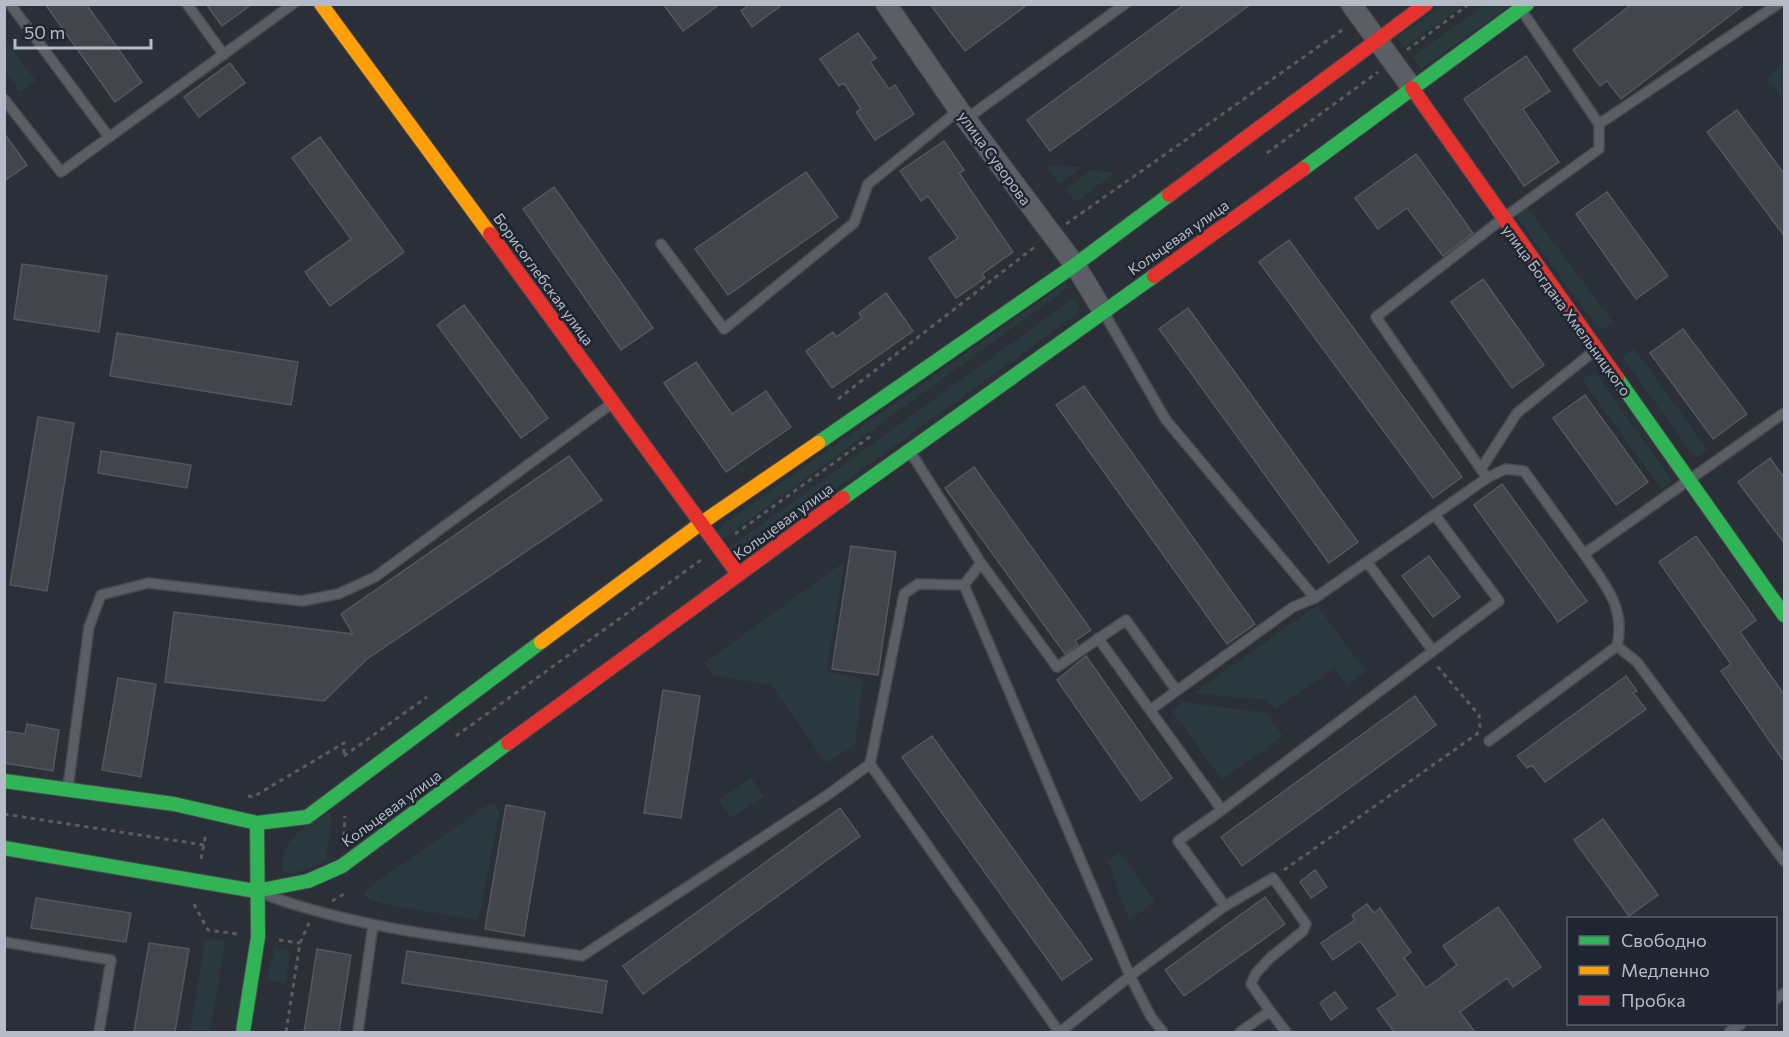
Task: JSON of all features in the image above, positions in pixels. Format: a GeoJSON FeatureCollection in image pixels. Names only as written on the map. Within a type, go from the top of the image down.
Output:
{"type":"FeatureCollection","features":[{"type":"Feature","properties":{"kind":"main road","name":"Борисоглебская улица"},"geometry":{"type":"LineString","coordinates":[[321,4],[738,574]]}},
{"type":"Feature","properties":{"kind":"main road"},"geometry":{"type":"LineString","coordinates":[[4,781],[174,804],[257,823],[307,817],[700,524],[1075,265],[1426,4]]}},
{"type":"Feature","properties":{"kind":"main road","name":"Кольцевая улица"},"geometry":{"type":"LineString","coordinates":[[4,848],[256,891],[308,881],[342,866],[738,574],[1524,7]]}},
{"type":"Feature","properties":{"kind":"main road","name":"улица Богдана Хмельницкого"},"geometry":{"type":"LineString","coordinates":[[1412,88],[1502,219],[1785,615]]}},
{"type":"Feature","properties":{"kind":"main road"},"geometry":{"type":"LineString","coordinates":[[243,1032],[258,938],[257,823]]}},
{"type":"Feature","properties":{"kind":"street","name":"улица Суворова"},"geometry":{"type":"LineString","coordinates":[[886,4],[962,114],[1075,265],[1103,311]]}},
{"type":"Feature","properties":{"kind":"street","name":"улица Богдана Хмельницкого"},"geometry":{"type":"LineString","coordinates":[[1356,11],[1412,88]]}},
{"type":"Feature","properties":{"kind":"lane"},"geometry":{"type":"LineString","coordinates":[[10,4],[109,137]]}},
{"type":"Feature","properties":{"kind":"lane"},"geometry":{"type":"LineString","coordinates":[[187,4],[224,55]]}},
{"type":"Feature","properties":{"kind":"lane"},"geometry":{"type":"LineString","coordinates":[[4,99],[61,172],[293,4]]}},
{"type":"Feature","properties":{"kind":"lane"},"geometry":{"type":"LineString","coordinates":[[662,244],[724,329],[854,224],[868,184],[962,114],[1125,4]]}},
{"type":"Feature","properties":{"kind":"lane"},"geometry":{"type":"LineString","coordinates":[[1599,124],[1778,4]]}},
{"type":"Feature","properties":{"kind":"lane"},"geometry":{"type":"LineString","coordinates":[[1487,478],[1376,317],[1502,219],[1599,149],[1599,124],[1524,7]]}},
{"type":"Feature","properties":{"kind":"lane"},"geometry":{"type":"LineString","coordinates":[[1103,311],[1166,420],[1315,598]]}},
{"type":"Feature","properties":{"kind":"lane"},"geometry":{"type":"LineString","coordinates":[[1481,469],[1517,413],[1596,350]]}},
{"type":"Feature","properties":{"kind":"lane"},"geometry":{"type":"LineString","coordinates":[[67,789],[89,627],[101,595],[148,583],[302,601],[338,594],[375,577],[614,402]]}},
{"type":"Feature","properties":{"kind":"lane"},"geometry":{"type":"LineString","coordinates":[[1584,554],[1785,413]]}},
{"type":"Feature","properties":{"kind":"lane"},"geometry":{"type":"LineString","coordinates":[[909,451],[981,562],[1057,667],[1126,620],[1176,690]]}},
{"type":"Feature","properties":{"kind":"lane"},"geometry":{"type":"LineString","coordinates":[[1150,710],[1293,607],[1315,598],[1487,478],[1504,469],[1524,471],[1614,599],[1621,628],[1617,646],[1489,741]]}},
{"type":"Feature","properties":{"kind":"lane"},"geometry":{"type":"LineString","coordinates":[[1225,906],[1178,841],[1499,601],[1435,515]]}},
{"type":"Feature","properties":{"kind":"lane"},"geometry":{"type":"LineString","coordinates":[[964,585],[981,562]]}},
{"type":"Feature","properties":{"kind":"lane"},"geometry":{"type":"LineString","coordinates":[[1367,562],[1430,652]]}},
{"type":"Feature","properties":{"kind":"lane"},"geometry":{"type":"LineString","coordinates":[[256,891],[314,912],[373,925],[582,956],[819,801],[870,764],[904,594],[918,584],[964,585]]}},
{"type":"Feature","properties":{"kind":"lane"},"geometry":{"type":"LineString","coordinates":[[964,585],[1130,976],[1151,1017],[1163,1032]]}},
{"type":"Feature","properties":{"kind":"lane"},"geometry":{"type":"LineString","coordinates":[[1098,638],[1222,810]]}},
{"type":"Feature","properties":{"kind":"lane"},"geometry":{"type":"LineString","coordinates":[[1617,646],[1637,662],[1785,861]]}},
{"type":"Feature","properties":{"kind":"lane"},"geometry":{"type":"LineString","coordinates":[[870,764],[1060,1032],[1130,976],[1225,906],[1273,878],[1306,924],[1303,931],[1256,973],[1251,984],[1286,1032]]}},
{"type":"Feature","properties":{"kind":"lane"},"geometry":{"type":"LineString","coordinates":[[358,1032],[373,925]]}},
{"type":"Feature","properties":{"kind":"lane"},"geometry":{"type":"LineString","coordinates":[[4,942],[111,960],[99,1032]]}},
{"type":"Feature","properties":{"kind":"lane"},"geometry":{"type":"LineString","coordinates":[[1240,1032],[1270,1011]]}},
{"type":"Feature","properties":{"kind":"path"},"geometry":{"type":"LineString","coordinates":[[1262,156],[1360,87],[1470,4]]}},
{"type":"Feature","properties":{"kind":"path"},"geometry":{"type":"LineString","coordinates":[[834,403],[1051,234],[1326,42],[1356,11]]}},
{"type":"Feature","properties":{"kind":"path"},"geometry":{"type":"LineString","coordinates":[[1326,42],[1360,87]]}},
{"type":"Feature","properties":{"kind":"path"},"geometry":{"type":"LineString","coordinates":[[452,740],[875,433]]}},
{"type":"Feature","properties":{"kind":"path"},"geometry":{"type":"LineString","coordinates":[[1273,878],[1477,734],[1480,727],[1479,715],[1430,652]]}},
{"type":"Feature","properties":{"kind":"path"},"geometry":{"type":"LineString","coordinates":[[344,756],[432,694]]}},
{"type":"Feature","properties":{"kind":"path"},"geometry":{"type":"LineString","coordinates":[[345,816],[355,809]]}},
{"type":"Feature","properties":{"kind":"path"},"geometry":{"type":"LineString","coordinates":[[4,814],[204,845]]}},
{"type":"Feature","properties":{"kind":"shaded area"},"geometry":{"type":"Polygon","coordinates":[[[1442,5],[1464,5],[1404,47],[1397,37],[1442,5]]]}},
{"type":"Feature","properties":{"kind":"shaded area"},"geometry":{"type":"Polygon","coordinates":[[[1484,5],[1510,5],[1421,69],[1412,57],[1484,5]]]}},
{"type":"Feature","properties":{"kind":"shaded area"},"geometry":{"type":"Polygon","coordinates":[[[5,39],[36,81],[20,92],[5,71],[5,39]]]}},
{"type":"Feature","properties":{"kind":"shaded area"},"geometry":{"type":"Polygon","coordinates":[[[1784,63],[1784,101],[1766,78],[1784,63]]]}},
{"type":"Feature","properties":{"kind":"shaded area"},"geometry":{"type":"Polygon","coordinates":[[[1045,165],[1083,167],[1059,184],[1045,165]]]}},
{"type":"Feature","properties":{"kind":"shaded area"},"geometry":{"type":"Polygon","coordinates":[[[1091,170],[1115,173],[1076,202],[1066,189],[1091,170]]]}},
{"type":"Feature","properties":{"kind":"shaded area"},"geometry":{"type":"Polygon","coordinates":[[[1527,207],[1613,322],[1603,330],[1597,327],[1517,218],[1518,214],[1527,207]]]}},
{"type":"Feature","properties":{"kind":"shaded area"},"geometry":{"type":"Polygon","coordinates":[[[1064,284],[1069,287],[721,540],[719,531],[723,524],[1064,284]]]}},
{"type":"Feature","properties":{"kind":"shaded area"},"geometry":{"type":"Polygon","coordinates":[[[1075,297],[1079,309],[1076,315],[748,552],[741,556],[727,549],[1075,297]]]}},
{"type":"Feature","properties":{"kind":"shaded area"},"geometry":{"type":"Polygon","coordinates":[[[1634,348],[1708,450],[1698,457],[1693,455],[1624,360],[1623,356],[1634,348]]]}},
{"type":"Feature","properties":{"kind":"shaded area"},"geometry":{"type":"Polygon","coordinates":[[[1590,374],[1597,375],[1672,480],[1662,490],[1582,380],[1590,374]]]}},
{"type":"Feature","properties":{"kind":"shaded area"},"geometry":{"type":"Polygon","coordinates":[[[844,562],[827,671],[863,679],[855,745],[826,763],[771,685],[714,675],[704,663],[844,562]]]}},
{"type":"Feature","properties":{"kind":"shaded area"},"geometry":{"type":"Polygon","coordinates":[[[1317,605],[1366,672],[1347,685],[1334,668],[1275,710],[1267,700],[1194,693],[1317,605]]]}},
{"type":"Feature","properties":{"kind":"shaded area"},"geometry":{"type":"Polygon","coordinates":[[[1183,702],[1267,713],[1283,736],[1222,780],[1172,711],[1183,702]]]}},
{"type":"Feature","properties":{"kind":"shaded area"},"geometry":{"type":"Polygon","coordinates":[[[751,778],[764,797],[731,818],[718,800],[751,778]]]}},
{"type":"Feature","properties":{"kind":"shaded area"},"geometry":{"type":"Polygon","coordinates":[[[489,804],[496,805],[499,814],[478,920],[383,904],[364,897],[365,892],[373,884],[489,804]]]}},
{"type":"Feature","properties":{"kind":"shaded area"},"geometry":{"type":"Polygon","coordinates":[[[332,811],[326,861],[294,874],[284,872],[282,861],[289,842],[305,827],[332,811]]]}},
{"type":"Feature","properties":{"kind":"shaded area"},"geometry":{"type":"Polygon","coordinates":[[[1120,852],[1155,902],[1129,920],[1108,861],[1120,852]]]}},
{"type":"Feature","properties":{"kind":"shaded area"},"geometry":{"type":"Polygon","coordinates":[[[205,938],[225,941],[210,1032],[190,1032],[205,938]]]}},
{"type":"Feature","properties":{"kind":"shaded area"},"geometry":{"type":"Polygon","coordinates":[[[274,948],[290,951],[285,983],[268,980],[274,948]]]}},
{"type":"Feature","properties":{"kind":"building"},"geometry":{"type":"Polygon","coordinates":[[[45,4],[86,4],[142,82],[115,102],[45,4]]]}},
{"type":"Feature","properties":{"kind":"building"},"geometry":{"type":"Polygon","coordinates":[[[206,4],[252,4],[222,26],[206,4]]]}},
{"type":"Feature","properties":{"kind":"building"},"geometry":{"type":"Polygon","coordinates":[[[663,4],[720,4],[683,31],[663,4]]]}},
{"type":"Feature","properties":{"kind":"building"},"geometry":{"type":"Polygon","coordinates":[[[750,4],[783,4],[752,27],[741,11],[750,4]]]}},
{"type":"Feature","properties":{"kind":"building"},"geometry":{"type":"Polygon","coordinates":[[[930,4],[1028,4],[965,51],[930,4]]]}},
{"type":"Feature","properties":{"kind":"building"},"geometry":{"type":"Polygon","coordinates":[[[1185,4],[1251,4],[1050,151],[1027,120],[1185,4]]]}},
{"type":"Feature","properties":{"kind":"building"},"geometry":{"type":"Polygon","coordinates":[[[1632,4],[1745,4],[1621,99],[1607,81],[1600,86],[1573,50],[1632,4]]]}},
{"type":"Feature","properties":{"kind":"building"},"geometry":{"type":"Polygon","coordinates":[[[858,33],[876,58],[870,62],[889,89],[895,85],[914,114],[875,140],[856,112],[861,109],[844,83],[839,86],[820,59],[858,33]]]}},
{"type":"Feature","properties":{"kind":"building"},"geometry":{"type":"Polygon","coordinates":[[[1526,56],[1550,91],[1523,109],[1559,162],[1524,186],[1464,99],[1526,56]]]}},
{"type":"Feature","properties":{"kind":"building"},"geometry":{"type":"Polygon","coordinates":[[[230,63],[245,83],[199,117],[184,97],[230,63]]]}},
{"type":"Feature","properties":{"kind":"building"},"geometry":{"type":"Polygon","coordinates":[[[1737,110],[1785,175],[1785,237],[1707,132],[1737,110]]]}},
{"type":"Feature","properties":{"kind":"building"},"geometry":{"type":"Polygon","coordinates":[[[4,133],[27,165],[4,181],[4,133]]]}},
{"type":"Feature","properties":{"kind":"building"},"geometry":{"type":"Polygon","coordinates":[[[320,137],[404,252],[330,306],[305,272],[351,239],[292,158],[320,137]]]}},
{"type":"Feature","properties":{"kind":"building"},"geometry":{"type":"Polygon","coordinates":[[[944,141],[964,170],[959,173],[1013,252],[982,274],[985,278],[956,298],[929,258],[958,238],[928,196],[921,201],[900,171],[944,141]]]}},
{"type":"Feature","properties":{"kind":"building"},"geometry":{"type":"Polygon","coordinates":[[[1416,154],[1473,233],[1443,256],[1407,208],[1378,229],[1355,198],[1416,154]]]}},
{"type":"Feature","properties":{"kind":"building"},"geometry":{"type":"Polygon","coordinates":[[[806,172],[838,217],[728,295],[695,249],[806,172]]]}},
{"type":"Feature","properties":{"kind":"building"},"geometry":{"type":"Polygon","coordinates":[[[554,187],[653,328],[621,350],[523,209],[554,187]]]}},
{"type":"Feature","properties":{"kind":"building"},"geometry":{"type":"Polygon","coordinates":[[[1607,192],[1668,276],[1636,299],[1576,214],[1607,192]]]}},
{"type":"Feature","properties":{"kind":"building"},"geometry":{"type":"Polygon","coordinates":[[[1289,240],[1462,477],[1433,498],[1259,262],[1289,240]]]}},
{"type":"Feature","properties":{"kind":"building"},"geometry":{"type":"Polygon","coordinates":[[[22,264],[107,276],[99,332],[14,319],[22,264]]]}},
{"type":"Feature","properties":{"kind":"building"},"geometry":{"type":"Polygon","coordinates":[[[1483,279],[1544,365],[1512,388],[1451,302],[1483,279]]]}},
{"type":"Feature","properties":{"kind":"building"},"geometry":{"type":"Polygon","coordinates":[[[886,293],[913,331],[832,388],[806,351],[833,332],[836,337],[862,318],[859,313],[886,293]]]}},
{"type":"Feature","properties":{"kind":"building"},"geometry":{"type":"Polygon","coordinates":[[[464,305],[548,418],[521,438],[437,325],[464,305]]]}},
{"type":"Feature","properties":{"kind":"building"},"geometry":{"type":"Polygon","coordinates":[[[1188,308],[1358,542],[1329,563],[1159,329],[1188,308]]]}},
{"type":"Feature","properties":{"kind":"building"},"geometry":{"type":"Polygon","coordinates":[[[1683,329],[1747,414],[1713,439],[1650,353],[1683,329]]]}},
{"type":"Feature","properties":{"kind":"building"},"geometry":{"type":"Polygon","coordinates":[[[117,333],[298,362],[291,405],[110,376],[117,333]]]}},
{"type":"Feature","properties":{"kind":"building"},"geometry":{"type":"Polygon","coordinates":[[[696,362],[732,414],[766,391],[791,427],[726,472],[664,383],[696,362]]]}},
{"type":"Feature","properties":{"kind":"building"},"geometry":{"type":"Polygon","coordinates":[[[1084,386],[1255,624],[1227,644],[1056,405],[1084,386]]]}},
{"type":"Feature","properties":{"kind":"building"},"geometry":{"type":"Polygon","coordinates":[[[1585,395],[1648,482],[1616,505],[1553,418],[1585,395]]]}},
{"type":"Feature","properties":{"kind":"building"},"geometry":{"type":"Polygon","coordinates":[[[38,417],[74,423],[47,591],[10,585],[38,417]]]}},
{"type":"Feature","properties":{"kind":"building"},"geometry":{"type":"Polygon","coordinates":[[[101,451],[191,465],[187,488],[98,473],[101,451]]]}},
{"type":"Feature","properties":{"kind":"building"},"geometry":{"type":"Polygon","coordinates":[[[569,456],[602,500],[367,659],[324,701],[165,682],[174,612],[353,634],[341,614],[569,456]]]}},
{"type":"Feature","properties":{"kind":"building"},"geometry":{"type":"Polygon","coordinates":[[[1770,458],[1785,479],[1785,544],[1738,482],[1770,458]]]}},
{"type":"Feature","properties":{"kind":"building"},"geometry":{"type":"Polygon","coordinates":[[[974,467],[1091,630],[1075,641],[1078,645],[1065,654],[945,488],[974,467]]]}},
{"type":"Feature","properties":{"kind":"building"},"geometry":{"type":"Polygon","coordinates":[[[1502,484],[1587,601],[1558,622],[1474,505],[1502,484]]]}},
{"type":"Feature","properties":{"kind":"building"},"geometry":{"type":"Polygon","coordinates":[[[1696,536],[1756,620],[1740,632],[1785,696],[1785,763],[1721,671],[1731,664],[1659,562],[1696,536]]]}},
{"type":"Feature","properties":{"kind":"building"},"geometry":{"type":"Polygon","coordinates":[[[851,546],[896,552],[878,675],[832,669],[851,546]]]}},
{"type":"Feature","properties":{"kind":"building"},"geometry":{"type":"Polygon","coordinates":[[[1429,556],[1460,597],[1433,617],[1402,576],[1429,556]]]}},
{"type":"Feature","properties":{"kind":"building"},"geometry":{"type":"Polygon","coordinates":[[[1086,656],[1172,778],[1141,801],[1057,680],[1086,656]]]}},
{"type":"Feature","properties":{"kind":"building"},"geometry":{"type":"Polygon","coordinates":[[[1626,676],[1637,691],[1633,693],[1646,709],[1545,782],[1532,765],[1527,768],[1517,756],[1626,676]]]}},
{"type":"Feature","properties":{"kind":"building"},"geometry":{"type":"Polygon","coordinates":[[[118,678],[156,684],[141,777],[102,770],[118,678]]]}},
{"type":"Feature","properties":{"kind":"building"},"geometry":{"type":"Polygon","coordinates":[[[663,690],[700,696],[681,818],[644,813],[663,690]]]}},
{"type":"Feature","properties":{"kind":"building"},"geometry":{"type":"Polygon","coordinates":[[[1415,696],[1436,725],[1242,866],[1221,837],[1415,696]]]}},
{"type":"Feature","properties":{"kind":"building"},"geometry":{"type":"Polygon","coordinates":[[[27,724],[59,730],[53,771],[4,763],[4,731],[25,734],[27,724]]]}},
{"type":"Feature","properties":{"kind":"building"},"geometry":{"type":"Polygon","coordinates":[[[932,736],[1092,959],[1062,980],[902,757],[932,736]]]}},
{"type":"Feature","properties":{"kind":"building"},"geometry":{"type":"Polygon","coordinates":[[[506,805],[545,812],[524,936],[485,929],[506,805]]]}},
{"type":"Feature","properties":{"kind":"building"},"geometry":{"type":"Polygon","coordinates":[[[840,808],[860,836],[643,994],[623,966],[840,808]]]}},
{"type":"Feature","properties":{"kind":"building"},"geometry":{"type":"Polygon","coordinates":[[[1603,819],[1658,895],[1629,916],[1574,840],[1603,819]]]}},
{"type":"Feature","properties":{"kind":"building"},"geometry":{"type":"Polygon","coordinates":[[[1315,870],[1327,887],[1311,898],[1300,882],[1315,870]]]}},
{"type":"Feature","properties":{"kind":"building"},"geometry":{"type":"Polygon","coordinates":[[[1265,897],[1285,924],[1184,996],[1165,970],[1265,897]]]}},
{"type":"Feature","properties":{"kind":"building"},"geometry":{"type":"Polygon","coordinates":[[[36,898],[131,913],[126,942],[31,928],[36,898]]]}},
{"type":"Feature","properties":{"kind":"building"},"geometry":{"type":"Polygon","coordinates":[[[1367,904],[1374,913],[1380,908],[1411,952],[1404,958],[1426,988],[1457,965],[1443,946],[1498,907],[1541,967],[1513,987],[1507,978],[1460,1012],[1475,1032],[1394,1032],[1377,1009],[1398,995],[1360,941],[1333,960],[1321,943],[1355,920],[1352,915],[1367,904]]]}},
{"type":"Feature","properties":{"kind":"building"},"geometry":{"type":"Polygon","coordinates":[[[149,943],[189,949],[175,1032],[134,1032],[149,943]]]}},
{"type":"Feature","properties":{"kind":"building"},"geometry":{"type":"Polygon","coordinates":[[[317,949],[351,955],[339,1032],[304,1032],[317,949]]]}},
{"type":"Feature","properties":{"kind":"building"},"geometry":{"type":"Polygon","coordinates":[[[407,951],[607,981],[602,1013],[402,983],[407,951]]]}},
{"type":"Feature","properties":{"kind":"building"},"geometry":{"type":"Polygon","coordinates":[[[1335,992],[1347,1008],[1331,1020],[1320,1003],[1335,992]]]}},
{"type":"Feature","properties":{"kind":"traffic: fast"},"geometry":{"type":"LineString","coordinates":[[1303,169],[1527,4]]}},
{"type":"Feature","properties":{"kind":"traffic: fast"},"geometry":{"type":"LineString","coordinates":[[818,443],[1075,265],[1169,195]]}},
{"type":"Feature","properties":{"kind":"traffic: fast"},"geometry":{"type":"LineString","coordinates":[[843,498],[1154,276]]}},
{"type":"Feature","properties":{"kind":"traffic: fast"},"geometry":{"type":"LineString","coordinates":[[1617,378],[1784,615]]}},
{"type":"Feature","properties":{"kind":"traffic: fast"},"geometry":{"type":"LineString","coordinates":[[4,781],[174,804],[257,823],[307,817],[541,642]]}},
{"type":"Feature","properties":{"kind":"traffic: fast"},"geometry":{"type":"LineString","coordinates":[[4,848],[256,891],[308,881],[342,866],[508,743]]}},
{"type":"Feature","properties":{"kind":"traffic: fast"},"geometry":{"type":"LineString","coordinates":[[243,1032],[258,937],[257,823]]}},
{"type":"Feature","properties":{"kind":"traffic: slow"},"geometry":{"type":"LineString","coordinates":[[321,4],[490,234]]}},
{"type":"Feature","properties":{"kind":"traffic: slow"},"geometry":{"type":"LineString","coordinates":[[541,642],[700,524],[818,443]]}},
{"type":"Feature","properties":{"kind":"traffic: jam"},"geometry":{"type":"LineString","coordinates":[[1169,195],[1426,4]]}},
{"type":"Feature","properties":{"kind":"traffic: jam"},"geometry":{"type":"LineString","coordinates":[[1412,88],[1617,378]]}},
{"type":"Feature","properties":{"kind":"traffic: jam"},"geometry":{"type":"LineString","coordinates":[[1154,276],[1303,169]]}},
{"type":"Feature","properties":{"kind":"traffic: jam"},"geometry":{"type":"LineString","coordinates":[[490,234],[738,574]]}},
{"type":"Feature","properties":{"kind":"traffic: jam"},"geometry":{"type":"LineString","coordinates":[[508,743],[843,498]]}}]}
